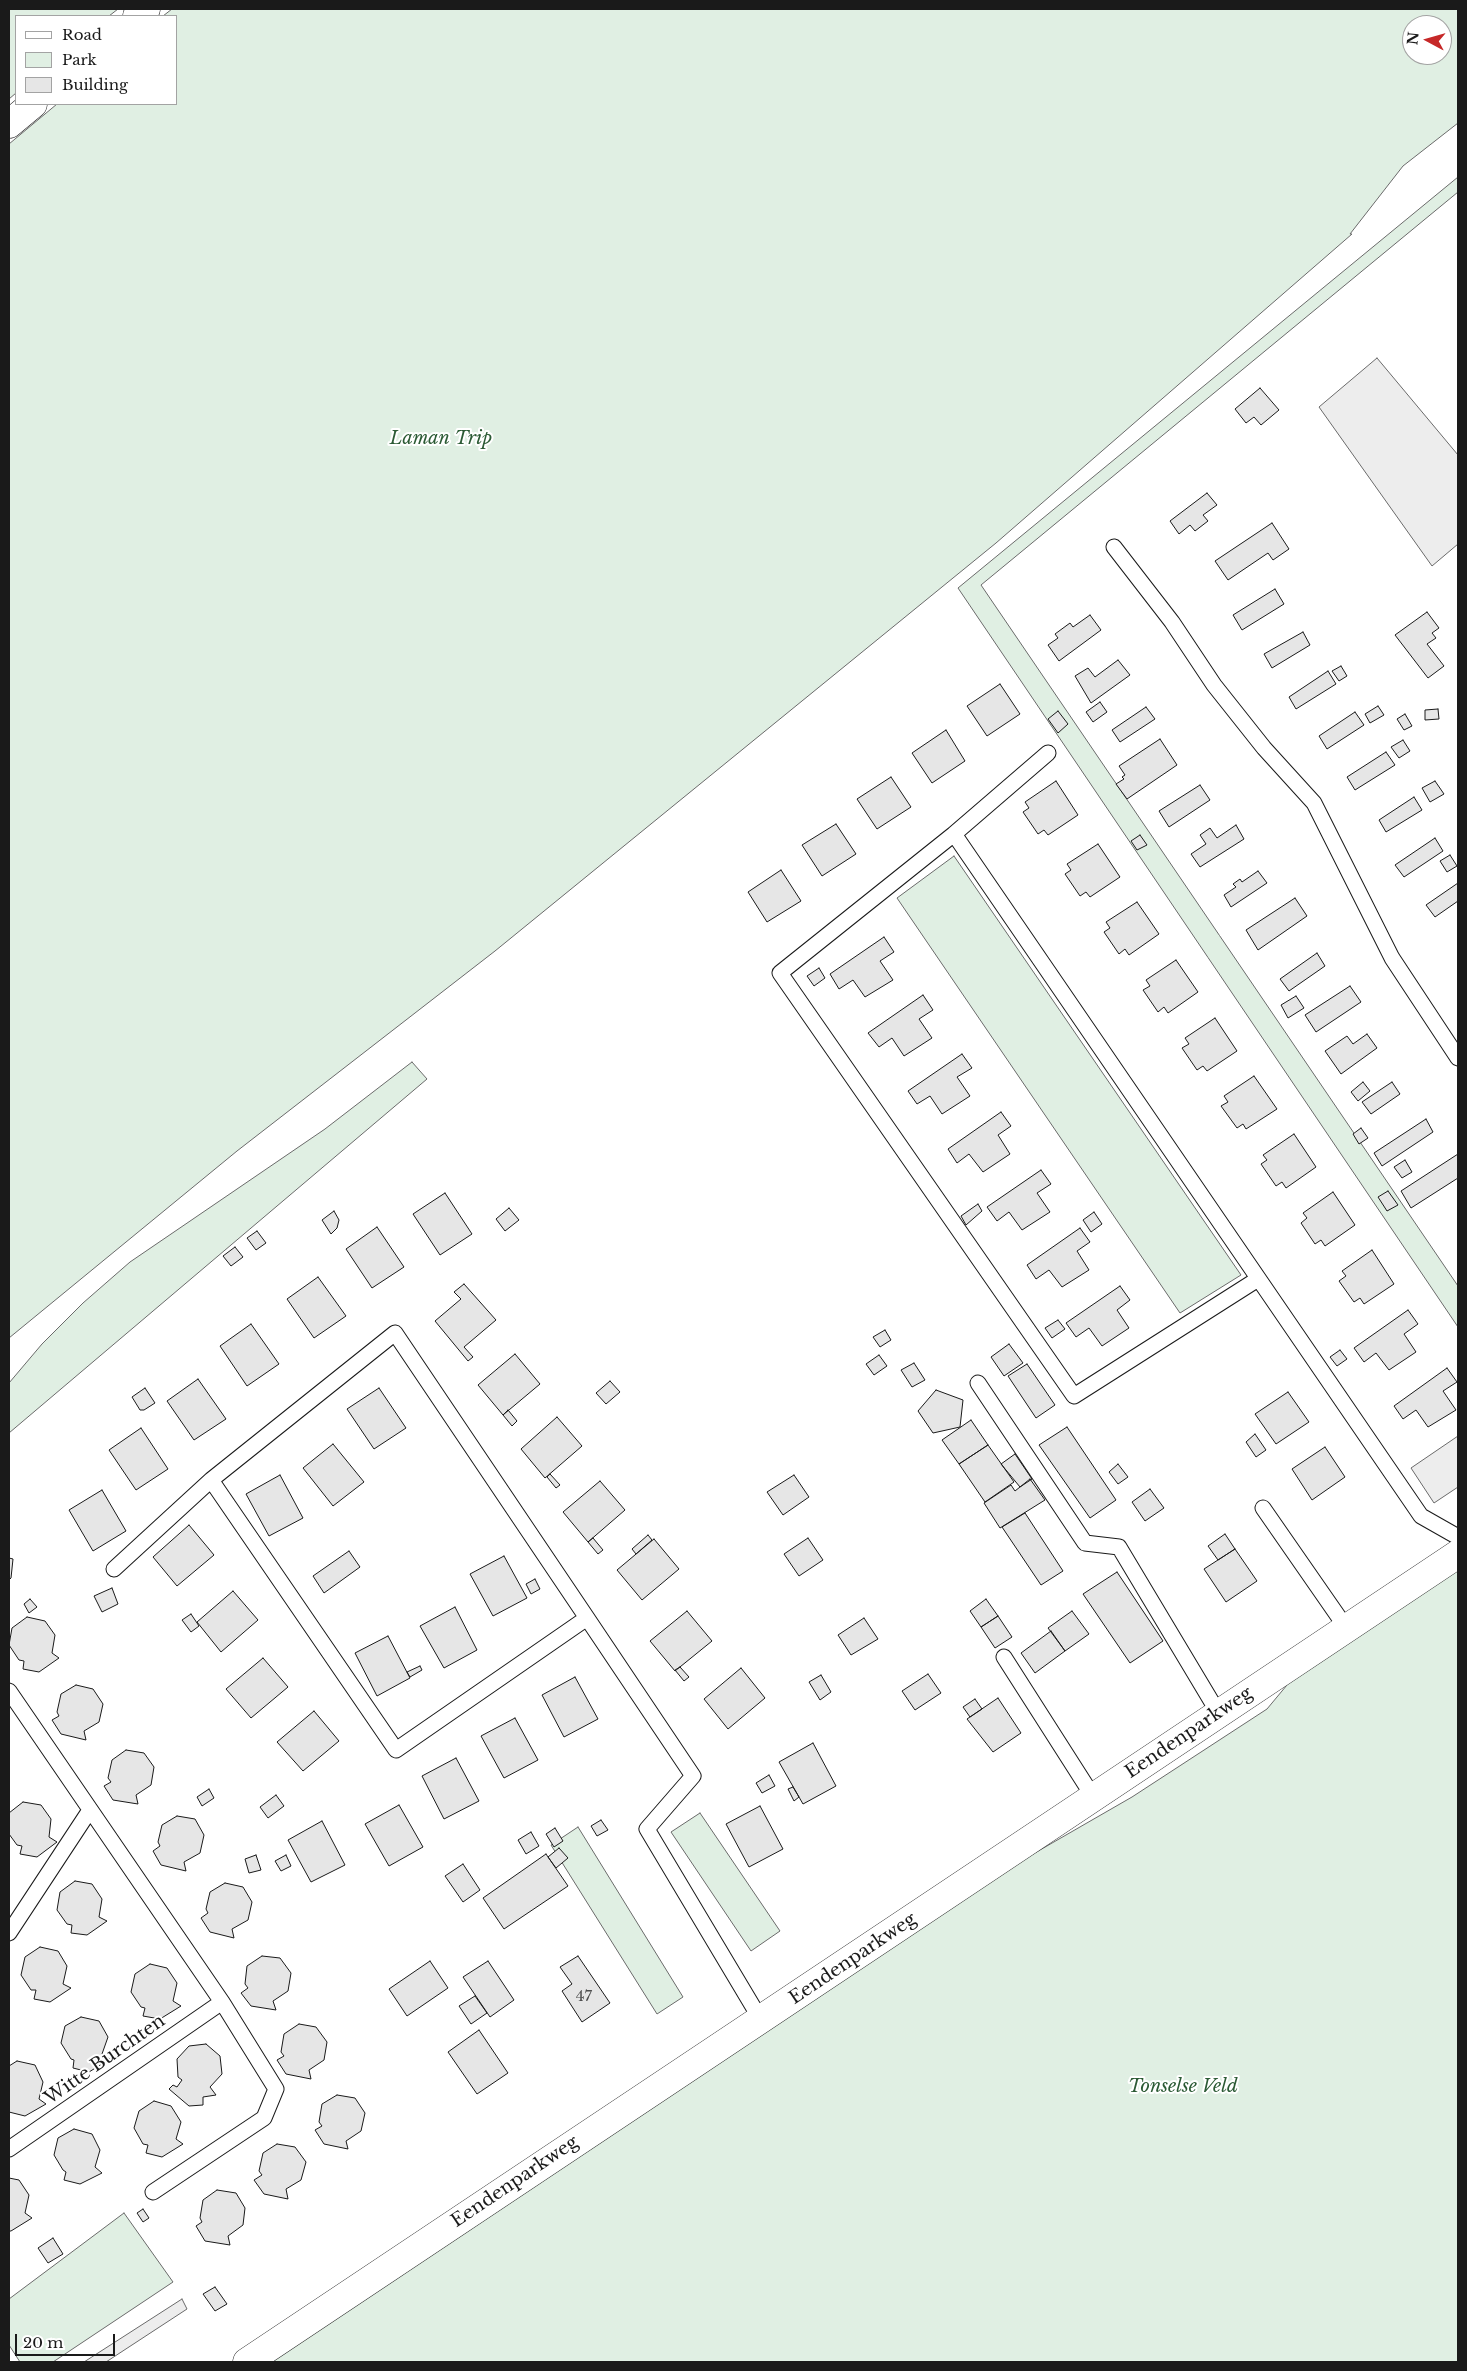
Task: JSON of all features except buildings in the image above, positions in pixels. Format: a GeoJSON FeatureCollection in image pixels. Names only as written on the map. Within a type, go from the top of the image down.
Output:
{"type":"FeatureCollection","features":[{"type":"Feature","properties":{"kind":"street"},"geometry":{"type":"LineString","coordinates":[[9,124],[32,105]]}},
{"type":"Feature","properties":{"kind":"street","name":"Eendenparkweg"},"geometry":{"type":"LineString","coordinates":[[247,2362],[1458,1554]]}},
{"type":"Feature","properties":{"kind":"lane"},"geometry":{"type":"LineString","coordinates":[[1114,547],[1172,622],[1236,713],[1264,748],[1314,803],[1392,958],[1458,1058]]}},
{"type":"Feature","properties":{"kind":"lane"},"geometry":{"type":"LineString","coordinates":[[1048,753],[954,834],[780,973],[1074,1396],[1258,1279]]}},
{"type":"Feature","properties":{"kind":"lane"},"geometry":{"type":"LineString","coordinates":[[954,834],[1422,1516],[1458,1537]]}},
{"type":"Feature","properties":{"kind":"lane"},"geometry":{"type":"LineString","coordinates":[[114,1569],[211,1480],[396,1333],[693,1776],[647,1828],[761,2020]]}},
{"type":"Feature","properties":{"kind":"lane"},"geometry":{"type":"LineString","coordinates":[[978,1383],[1085,1543],[1119,1547],[1219,1714]]}},
{"type":"Feature","properties":{"kind":"lane"},"geometry":{"type":"LineString","coordinates":[[211,1480],[396,1750],[587,1618]]}},
{"type":"Feature","properties":{"kind":"lane"},"geometry":{"type":"LineString","coordinates":[[1263,1508],[1347,1629]]}},
{"type":"Feature","properties":{"kind":"lane"},"geometry":{"type":"LineString","coordinates":[[1004,1657],[1094,1798]]}},
{"type":"Feature","properties":{"kind":"lane"},"geometry":{"type":"LineString","coordinates":[[9,1691],[222,2002],[276,2089],[264,2118],[153,2192]]}},
{"type":"Feature","properties":{"kind":"lane"},"geometry":{"type":"LineString","coordinates":[[9,1933],[90,1810]]}},
{"type":"Feature","properties":{"kind":"lane","name":"Witte Burchten"},"geometry":{"type":"LineString","coordinates":[[9,2149],[222,2002]]}},
{"type":"Feature","properties":{"kind":"green space"},"geometry":{"type":"Polygon","coordinates":[[[9,9],[118,9],[110,15],[15,15],[15,94],[9,99],[9,9]]]}},
{"type":"Feature","properties":{"kind":"green space","name":"Laman Trip"},"geometry":{"type":"Polygon","coordinates":[[[172,9],[1458,9],[1458,123],[1403,166],[1350,234],[1352,234],[996,543],[495,951],[237,1151],[9,1338],[9,144],[56,105],[178,105],[178,15],[164,15],[172,9]]]}},
{"type":"Feature","properties":{"kind":"green space"},"geometry":{"type":"Polygon","coordinates":[[[1458,177],[1458,192],[981,585],[1458,1286],[1458,1327],[958,588],[1458,177]]]}},
{"type":"Feature","properties":{"kind":"green space"},"geometry":{"type":"Polygon","coordinates":[[[954,856],[1241,1275],[1180,1313],[897,898],[954,856]]]}},
{"type":"Feature","properties":{"kind":"green space"},"geometry":{"type":"Polygon","coordinates":[[[412,1062],[427,1079],[9,1433],[9,1383],[42,1344],[83,1303],[130,1262],[325,1129],[412,1062]]]}},
{"type":"Feature","properties":{"kind":"green space","name":"Tonselse Veld"},"geometry":{"type":"Polygon","coordinates":[[[1458,1564],[1458,2362],[266,2362],[1000,1873],[1132,1797],[1267,1709],[1297,1673],[1458,1564]]]}},
{"type":"Feature","properties":{"kind":"green space"},"geometry":{"type":"Polygon","coordinates":[[[700,1813],[780,1931],[751,1951],[671,1832],[700,1813]]]}},
{"type":"Feature","properties":{"kind":"green space"},"geometry":{"type":"Polygon","coordinates":[[[578,1827],[683,1997],[657,2014],[551,1845],[578,1827]]]}},
{"type":"Feature","properties":{"kind":"green space"},"geometry":{"type":"Polygon","coordinates":[[[124,2213],[173,2282],[53,2362],[20,2362],[9,2345],[9,2299],[124,2213]]]}},
{"type":"Feature","properties":{"kind":"shaded area"},"geometry":{"type":"Polygon","coordinates":[[[1377,358],[1458,455],[1458,544],[1432,566],[1319,407],[1377,358]]]}},
{"type":"Feature","properties":{"kind":"shaded area"},"geometry":{"type":"Polygon","coordinates":[[[1458,1436],[1458,1487],[1434,1503],[1411,1468],[1458,1436]]]}},
{"type":"Feature","properties":{"kind":"shaded area"},"geometry":{"type":"Polygon","coordinates":[[[182,2299],[187,2309],[106,2362],[84,2362],[182,2299]]]}}]}
